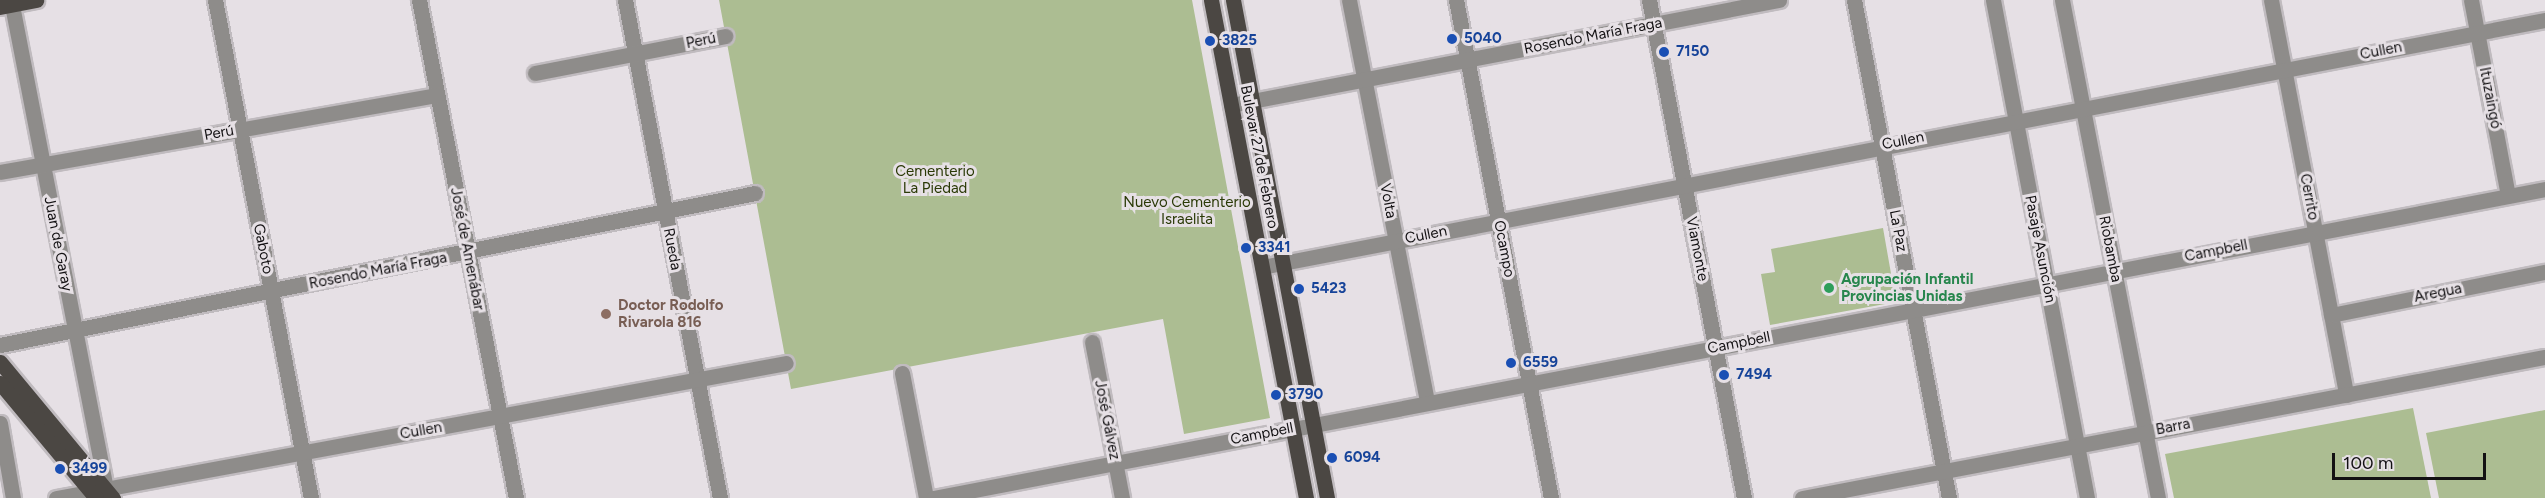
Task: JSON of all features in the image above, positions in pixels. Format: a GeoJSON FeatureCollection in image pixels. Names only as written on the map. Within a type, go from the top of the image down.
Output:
{"type":"FeatureCollection","features":[{"type":"Feature","properties":{"kind":"main road"},"geometry":{"type":"LineString","coordinates":[[7,4],[36,0]]}},
{"type":"Feature","properties":{"kind":"main road","name":"Bulevar 27 de Febrero"},"geometry":{"type":"LineString","coordinates":[[1211,0],[1306,498]]}},
{"type":"Feature","properties":{"kind":"main road","name":"Bulevar 27 de Febrero"},"geometry":{"type":"LineString","coordinates":[[1233,0],[1327,498]]}},
{"type":"Feature","properties":{"kind":"main road"},"geometry":{"type":"LineString","coordinates":[[0,362],[101,494]]}},
{"type":"Feature","properties":{"kind":"main road"},"geometry":{"type":"LineString","coordinates":[[0,383],[101,494]]}},
{"type":"Feature","properties":{"kind":"street","name":"Gaboto"},"geometry":{"type":"LineString","coordinates":[[215,0],[311,498]]}},
{"type":"Feature","properties":{"kind":"street","name":"José de Amenábar"},"geometry":{"type":"LineString","coordinates":[[419,0],[516,498]]}},
{"type":"Feature","properties":{"kind":"street","name":"Rueda"},"geometry":{"type":"LineString","coordinates":[[625,0],[720,498]]}},
{"type":"Feature","properties":{"kind":"street","name":"Volta"},"geometry":{"type":"LineString","coordinates":[[1348,0],[1427,402]]}},
{"type":"Feature","properties":{"kind":"street","name":"Ocampo"},"geometry":{"type":"LineString","coordinates":[[1456,0],[1551,498]]}},
{"type":"Feature","properties":{"kind":"street","name":"Viamonte"},"geometry":{"type":"LineString","coordinates":[[1649,0],[1744,498]]}},
{"type":"Feature","properties":{"kind":"street","name":"Rosendo María Fraga"},"geometry":{"type":"LineString","coordinates":[[1231,105],[1779,0]]}},
{"type":"Feature","properties":{"kind":"street","name":"La Paz"},"geometry":{"type":"LineString","coordinates":[[1854,0],[1949,498]]}},
{"type":"Feature","properties":{"kind":"street","name":"Pasaje Asunción"},"geometry":{"type":"LineString","coordinates":[[1993,0],[2087,498]]}},
{"type":"Feature","properties":{"kind":"street","name":"Riobamba"},"geometry":{"type":"LineString","coordinates":[[2062,0],[2158,498]]}},
{"type":"Feature","properties":{"kind":"street","name":"Cerrito"},"geometry":{"type":"LineString","coordinates":[[2271,0],[2346,394]]}},
{"type":"Feature","properties":{"kind":"street","name":"Ituzaingó"},"geometry":{"type":"LineString","coordinates":[[2471,0],[2508,196]]}},
{"type":"Feature","properties":{"kind":"street","name":"Juan de Garay"},"geometry":{"type":"LineString","coordinates":[[7,4],[43,164],[75,330],[101,494]]}},
{"type":"Feature","properties":{"kind":"street","name":"Cullen"},"geometry":{"type":"LineString","coordinates":[[1262,267],[1881,145],[2545,20]]}},
{"type":"Feature","properties":{"kind":"street","name":"Perú"},"geometry":{"type":"LineString","coordinates":[[535,73],[725,36]]}},
{"type":"Feature","properties":{"kind":"street","name":"Perú"},"geometry":{"type":"LineString","coordinates":[[0,172],[438,95]]}},
{"type":"Feature","properties":{"kind":"street","name":"Campbell"},"geometry":{"type":"LineString","coordinates":[[933,498],[2545,189]]}},
{"type":"Feature","properties":{"kind":"street","name":"Rosendo María Fraga"},"geometry":{"type":"LineString","coordinates":[[0,345],[468,254],[755,193]]}},
{"type":"Feature","properties":{"kind":"street","name":"Aregua"},"geometry":{"type":"LineString","coordinates":[[2331,315],[2545,272]]}},
{"type":"Feature","properties":{"kind":"street","name":"José Gálvez"},"geometry":{"type":"LineString","coordinates":[[1092,342],[1122,498]]}},
{"type":"Feature","properties":{"kind":"street","name":"Barra"},"geometry":{"type":"LineString","coordinates":[[1802,498],[2545,357]]}},
{"type":"Feature","properties":{"kind":"street","name":"Cullen"},"geometry":{"type":"LineString","coordinates":[[56,498],[101,494],[302,453],[786,363]]}},
{"type":"Feature","properties":{"kind":"street"},"geometry":{"type":"LineString","coordinates":[[902,373],[926,498]]}},
{"type":"Feature","properties":{"kind":"street"},"geometry":{"type":"LineString","coordinates":[[0,423],[13,498]]}},
{"type":"Feature","properties":{"kind":"green space","name":"Cementerio La Piedad"},"geometry":{"type":"Polygon","coordinates":[[[719,0],[1192,0],[1270,418],[1184,434],[1163,319],[791,389],[719,0]]]}},
{"type":"Feature","properties":{"kind":"green space","name":"Agrupación Infantil Provincias Unidas"},"geometry":{"type":"Polygon","coordinates":[[[1883,228],[1896,302],[1770,325],[1761,274],[1775,272],[1771,249],[1883,228]]]}},
{"type":"Feature","properties":{"kind":"green space"},"geometry":{"type":"Polygon","coordinates":[[[2413,408],[2431,498],[2174,498],[2165,454],[2413,408]]]}},
{"type":"Feature","properties":{"kind":"green space"},"geometry":{"type":"Polygon","coordinates":[[[2545,410],[2545,498],[2439,498],[2426,433],[2545,410]]]}},
{"type":"Feature","properties":{"kind":"place","name":"5040"},"geometry":{"type":"Point","coordinates":[1452,39]}},
{"type":"Feature","properties":{"kind":"place","name":"3825"},"geometry":{"type":"Point","coordinates":[1210,41]}},
{"type":"Feature","properties":{"kind":"place","name":"7150"},"geometry":{"type":"Point","coordinates":[1664,52]}},
{"type":"Feature","properties":{"kind":"place","name":"3341"},"geometry":{"type":"Point","coordinates":[1246,248]}},
{"type":"Feature","properties":{"kind":"place","name":"Agrupación Infantil Provincias Unidas"},"geometry":{"type":"Point","coordinates":[1829,288]}},
{"type":"Feature","properties":{"kind":"place","name":"5423"},"geometry":{"type":"Point","coordinates":[1299,289]}},
{"type":"Feature","properties":{"kind":"place","name":"Doctor Rodolfo Rivarola 816"},"geometry":{"type":"Point","coordinates":[606,314]}},
{"type":"Feature","properties":{"kind":"place","name":"6559"},"geometry":{"type":"Point","coordinates":[1511,363]}},
{"type":"Feature","properties":{"kind":"place","name":"7494"},"geometry":{"type":"Point","coordinates":[1724,375]}},
{"type":"Feature","properties":{"kind":"place","name":"3790"},"geometry":{"type":"Point","coordinates":[1276,395]}},
{"type":"Feature","properties":{"kind":"place","name":"6094"},"geometry":{"type":"Point","coordinates":[1332,458]}},
{"type":"Feature","properties":{"kind":"place","name":"3499"},"geometry":{"type":"Point","coordinates":[60,469]}},
{"type":"Feature","properties":{"kind":"park label","name":"Nuevo Cementerio Israelita"},"geometry":{"type":"Point","coordinates":[1187,210]}}]}
